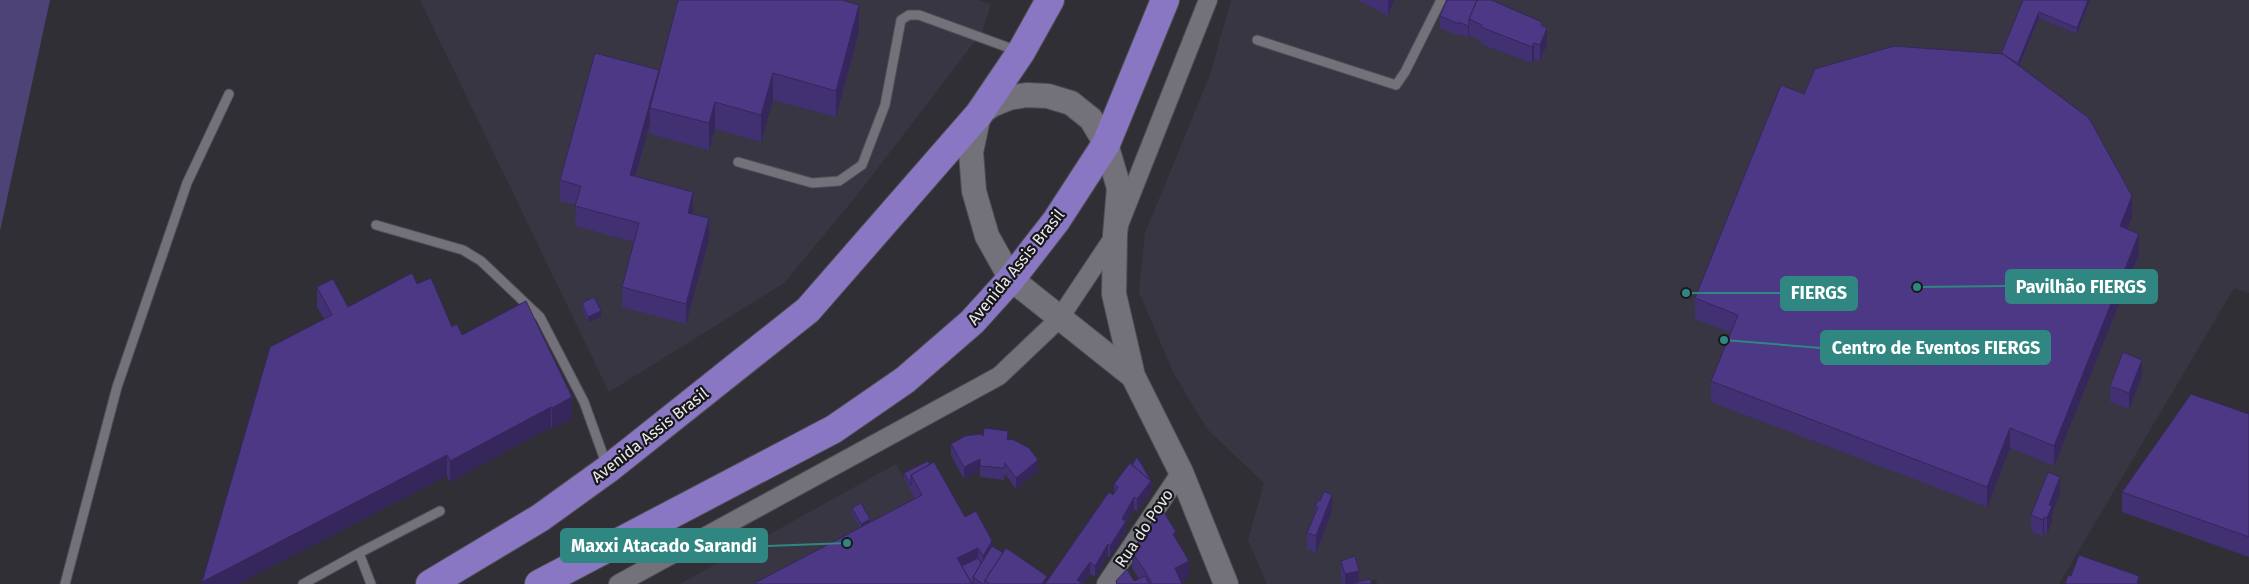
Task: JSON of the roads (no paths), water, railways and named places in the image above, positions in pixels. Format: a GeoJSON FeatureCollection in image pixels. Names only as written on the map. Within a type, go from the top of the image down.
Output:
{"type":"FeatureCollection","features":[{"type":"Feature","properties":{"kind":"main road","name":"Avenida Assis Brasil"},"geometry":{"type":"LineString","coordinates":[[430,584],[540,518],[638,448],[808,310],[979,114],[1021,52],[1050,0]]}},
{"type":"Feature","properties":{"kind":"main road","name":"Avenida Assis Brasil"},"geometry":{"type":"LineString","coordinates":[[539,584],[834,429],[905,380],[972,322],[1011,279],[1056,221],[1106,144],[1165,0]]}},
{"type":"Feature","properties":{"kind":"main road"},"geometry":{"type":"LineString","coordinates":[[1133,376],[1011,279],[987,236],[974,191],[971,152],[979,114],[992,105],[1009,98],[1026,95],[1048,96],[1071,103],[1091,118],[1106,144],[1119,188],[1115,235],[1114,294],[1133,376],[1181,472],[1226,584]]}},
{"type":"Feature","properties":{"kind":"street"},"geometry":{"type":"LineString","coordinates":[[618,584],[998,376],[1059,319],[1115,235],[1208,0]]}},
{"type":"Feature","properties":{"kind":"street","name":"Rua do Povo"},"geometry":{"type":"LineString","coordinates":[[1106,584],[1181,472]]}},
{"type":"Feature","properties":{"kind":"lane"},"geometry":{"type":"LineString","coordinates":[[1257,40],[1396,85],[1405,72],[1441,0]]}},
{"type":"Feature","properties":{"kind":"lane"},"geometry":{"type":"LineString","coordinates":[[738,162],[812,183],[839,181],[862,165],[885,104],[901,20],[909,15],[919,15],[1021,52]]}},
{"type":"Feature","properties":{"kind":"lane"},"geometry":{"type":"LineString","coordinates":[[65,584],[117,387],[187,183],[229,94]]}},
{"type":"Feature","properties":{"kind":"lane"},"geometry":{"type":"LineString","coordinates":[[376,225],[463,250],[481,261],[540,317],[584,402],[608,469]]}},
{"type":"Feature","properties":{"kind":"lane"},"geometry":{"type":"LineString","coordinates":[[304,584],[440,511]]}},
{"type":"Feature","properties":{"kind":"lane"},"geometry":{"type":"LineString","coordinates":[[359,553],[371,584]]}},
{"type":"Feature","properties":{"kind":"place","name":"Pavilhão FIERGS"},"geometry":{"type":"Point","coordinates":[1917,287]}},
{"type":"Feature","properties":{"kind":"place","name":"FIERGS"},"geometry":{"type":"Point","coordinates":[1686,293]}},
{"type":"Feature","properties":{"kind":"place","name":"Centro de Eventos FIERGS"},"geometry":{"type":"Point","coordinates":[1724,340]}},
{"type":"Feature","properties":{"kind":"place","name":"Maxxi Atacado Sarandi"},"geometry":{"type":"Point","coordinates":[847,543]}}]}
